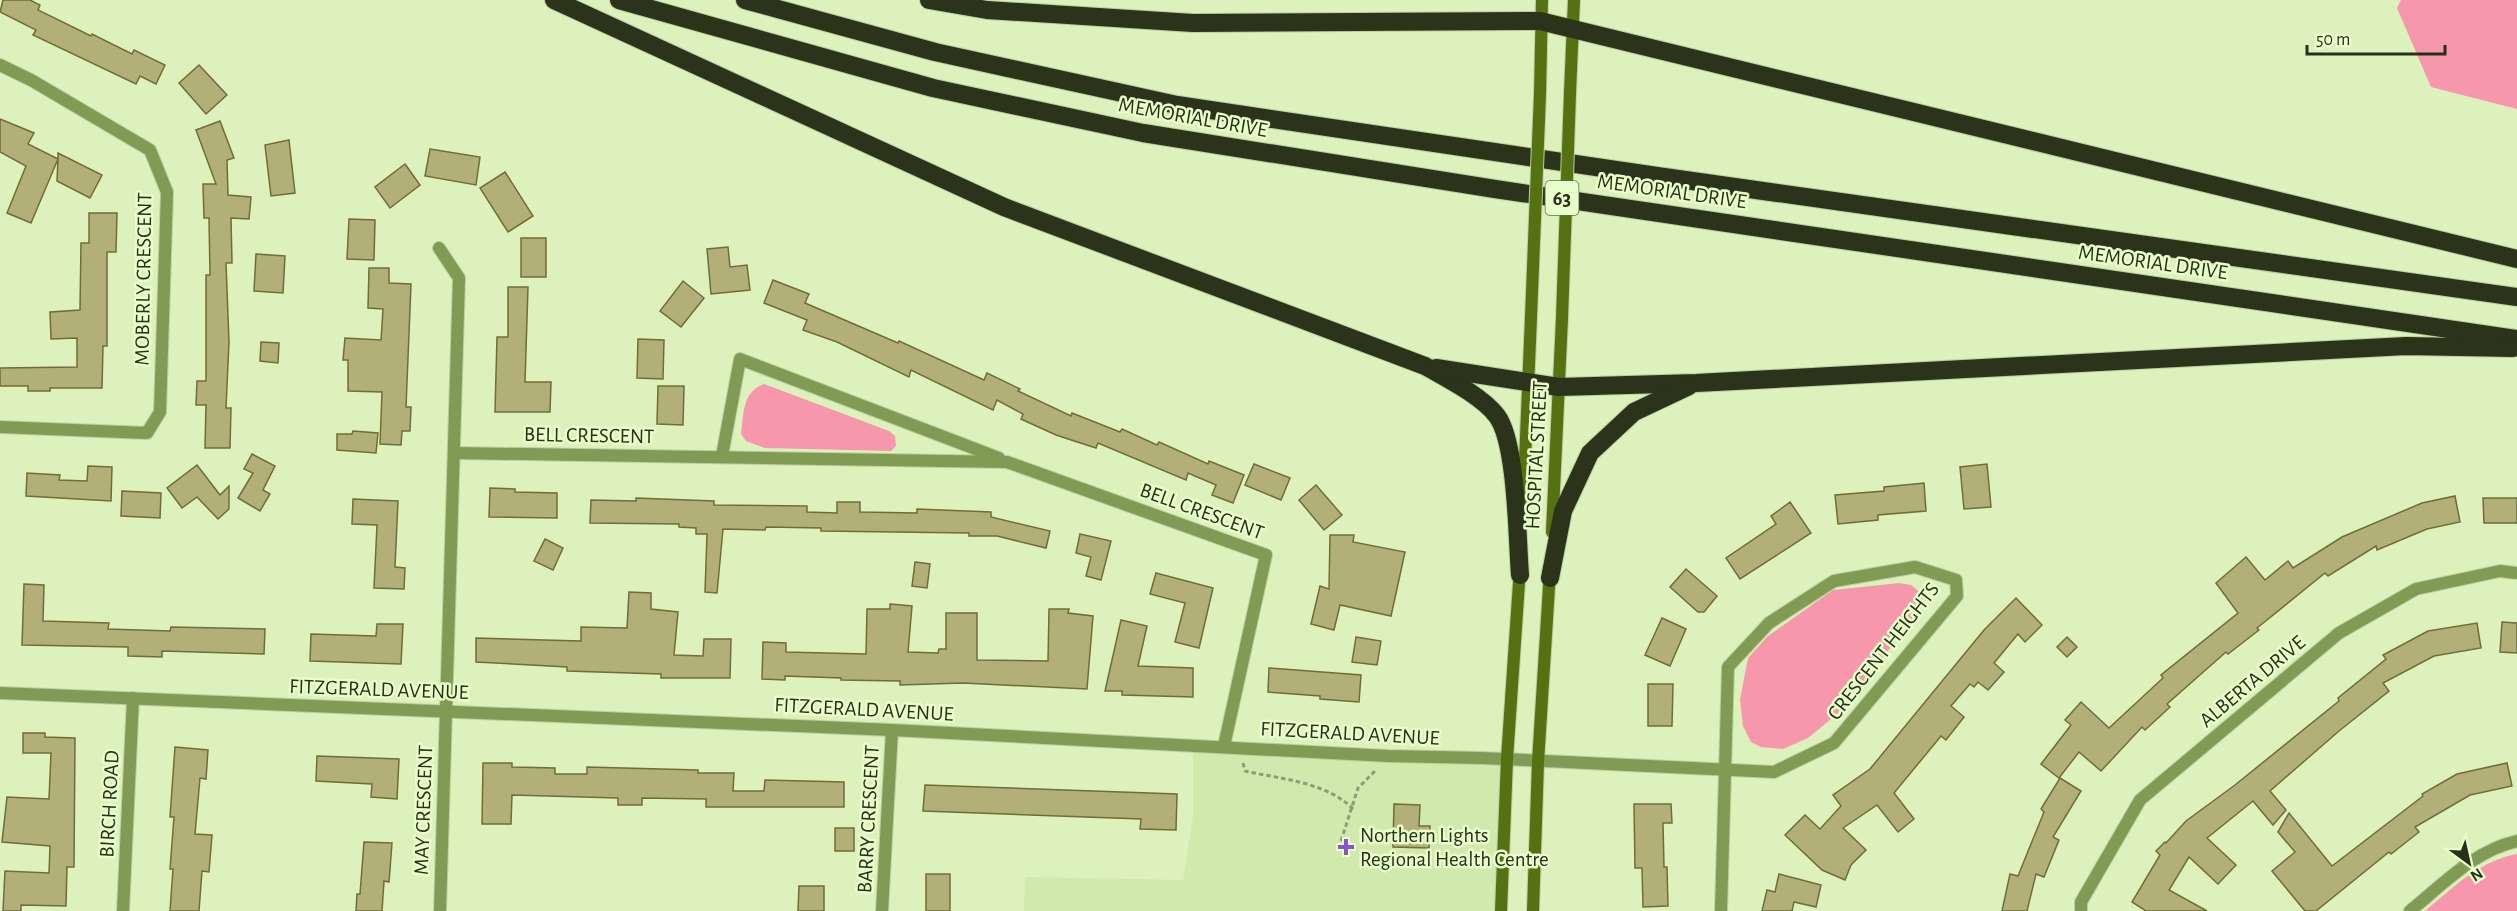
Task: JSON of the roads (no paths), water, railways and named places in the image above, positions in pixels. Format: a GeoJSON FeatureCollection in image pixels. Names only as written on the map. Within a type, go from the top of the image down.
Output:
{"type":"FeatureCollection","features":[{"type":"Feature","properties":{"kind":"highway"},"geometry":{"type":"LineString","coordinates":[[554,0],[1004,207],[1425,366],[1467,390],[1497,416],[1510,447],[1520,575]]}},
{"type":"Feature","properties":{"kind":"highway","name":"MEMORIAL DRIVE"},"geometry":{"type":"LineString","coordinates":[[619,0],[933,88],[1143,133],[1495,189],[2517,339]]}},
{"type":"Feature","properties":{"kind":"highway","name":"MEMORIAL DRIVE"},"geometry":{"type":"LineString","coordinates":[[745,0],[935,52],[1177,105],[1657,176],[2517,297]]}},
{"type":"Feature","properties":{"kind":"highway"},"geometry":{"type":"LineString","coordinates":[[929,0],[987,10],[1193,23],[1540,21],[2517,259]]}},
{"type":"Feature","properties":{"kind":"highway"},"geometry":{"type":"LineString","coordinates":[[1425,366],[1559,387],[1696,383],[2406,346],[2517,349]]}},
{"type":"Feature","properties":{"kind":"highway"},"geometry":{"type":"LineString","coordinates":[[1550,578],[1563,511],[1590,453],[1634,412],[1696,383]]}},
{"type":"Feature","properties":{"kind":"main road","name":"HOSPITAL STREET"},"geometry":{"type":"LineString","coordinates":[[1501,911],[1507,759],[1520,575],[1529,382],[1542,0]]}},
{"type":"Feature","properties":{"kind":"main road","name":"HOSPITAL STREET"},"geometry":{"type":"LineString","coordinates":[[1533,911],[1538,762],[1559,387],[1571,27],[1574,0]]}},
{"type":"Feature","properties":{"kind":"street","name":"MOBERLY CRESCENT"},"geometry":{"type":"LineString","coordinates":[[0,65],[31,80],[150,150],[167,192],[160,412],[147,433],[0,427]]}},
{"type":"Feature","properties":{"kind":"street"},"geometry":{"type":"LineString","coordinates":[[439,248],[459,278],[446,711]]}},
{"type":"Feature","properties":{"kind":"street","name":"BELL CRESCENT"},"geometry":{"type":"LineString","coordinates":[[722,456],[740,359],[1007,462],[1266,555],[1224,746]]}},
{"type":"Feature","properties":{"kind":"street","name":"BELL CRESCENT"},"geometry":{"type":"LineString","coordinates":[[455,453],[1007,462]]}},
{"type":"Feature","properties":{"kind":"street","name":"CRESCENT HEIGHTS"},"geometry":{"type":"LineString","coordinates":[[1721,911],[1727,770],[1728,667],[1769,623],[1834,581],[1915,567],[1956,580],[1957,596],[1834,743],[1774,772],[1727,770]]}},
{"type":"Feature","properties":{"kind":"street","name":"ALBERTA DRIVE"},"geometry":{"type":"LineString","coordinates":[[2081,911],[2081,902],[2140,800],[2339,633],[2416,589],[2500,571],[2517,573]]}},
{"type":"Feature","properties":{"kind":"street","name":"FITZGERALD AVENUE"},"geometry":{"type":"LineString","coordinates":[[0,693],[892,730],[1388,756],[1507,759],[1727,770]]}},
{"type":"Feature","properties":{"kind":"street","name":"BIRCH ROAD"},"geometry":{"type":"LineString","coordinates":[[123,911],[133,698]]}},
{"type":"Feature","properties":{"kind":"street","name":"MAY CRESCENT"},"geometry":{"type":"LineString","coordinates":[[440,911],[446,711]]}},
{"type":"Feature","properties":{"kind":"street","name":"BARRY CRESCENT"},"geometry":{"type":"LineString","coordinates":[[882,911],[892,730]]}},
{"type":"Feature","properties":{"kind":"street"},"geometry":{"type":"LineString","coordinates":[[2410,911],[2465,866],[2505,844],[2517,841]]}},
{"type":"Feature","properties":{"kind":"place","name":"Northern Lights Regional Health Centre"},"geometry":{"type":"Point","coordinates":[1346,847]}}]}
